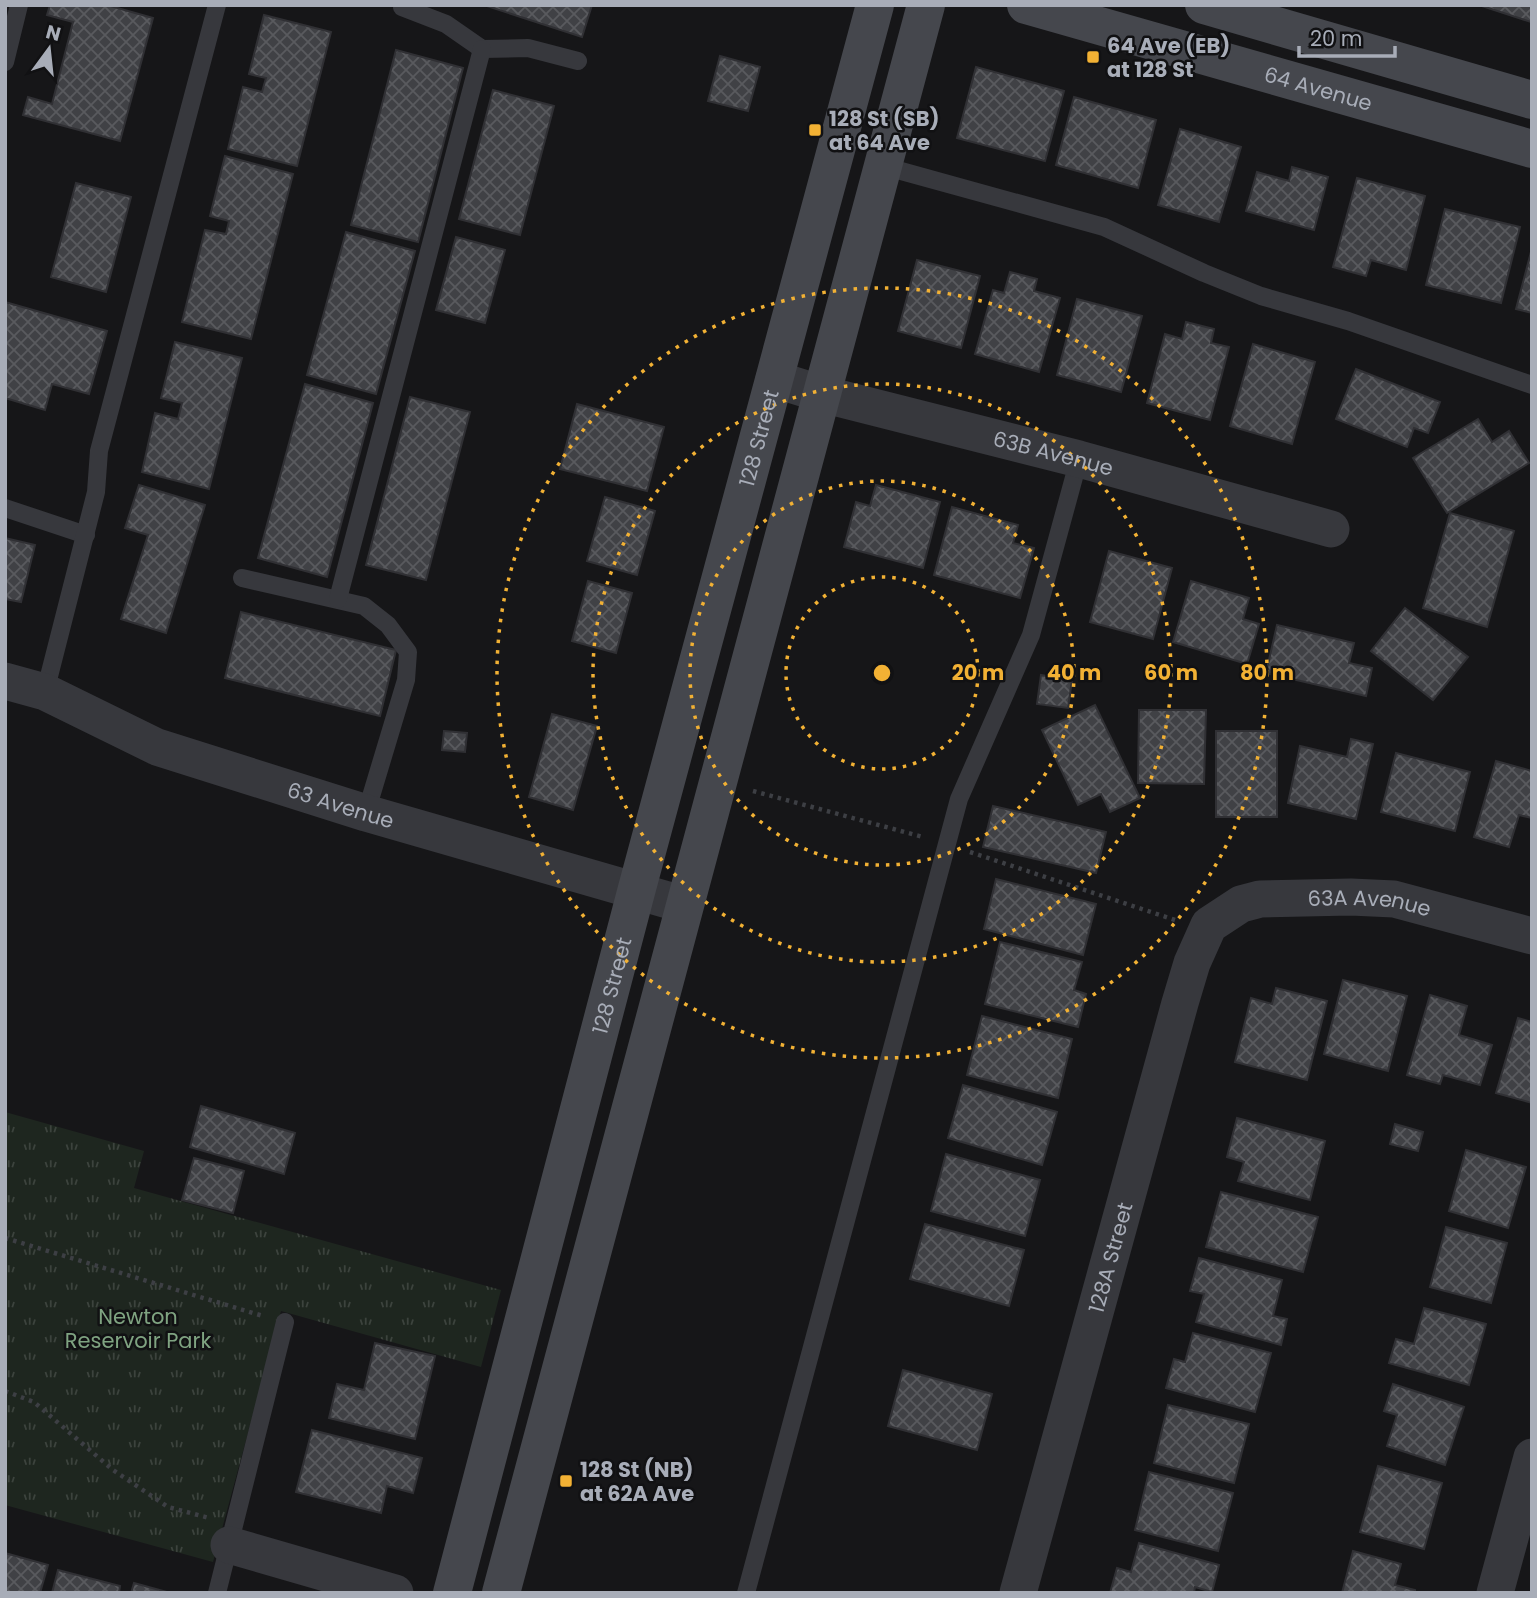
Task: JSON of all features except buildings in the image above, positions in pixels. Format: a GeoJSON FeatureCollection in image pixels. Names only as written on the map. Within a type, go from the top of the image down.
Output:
{"type":"FeatureCollection","features":[{"type":"Feature","properties":{"kind":"main road","name":"128 Street"},"geometry":{"type":"LineString","coordinates":[[452,1593],[636,892],[876,5]]}},
{"type":"Feature","properties":{"kind":"main road"},"geometry":{"type":"LineString","coordinates":[[501,1593],[926,5]]}},
{"type":"Feature","properties":{"kind":"main road","name":"64 Avenue"},"geometry":{"type":"LineString","coordinates":[[1026,5],[1532,149]]}},
{"type":"Feature","properties":{"kind":"main road"},"geometry":{"type":"LineString","coordinates":[[1204,5],[1532,100]]}},
{"type":"Feature","properties":{"kind":"street","name":"63B Avenue"},"geometry":{"type":"LineString","coordinates":[[774,379],[822,394],[1079,458],[1331,529]]}},
{"type":"Feature","properties":{"kind":"street","name":"63 Avenue"},"geometry":{"type":"LineString","coordinates":[[5,681],[45,692],[157,747],[366,813],[685,905]]}},
{"type":"Feature","properties":{"kind":"street","name":"63A Avenue"},"geometry":{"type":"LineString","coordinates":[[1193,923],[1260,899],[1351,897],[1394,899],[1532,936]]}},
{"type":"Feature","properties":{"kind":"street","name":"128A Street"},"geometry":{"type":"LineString","coordinates":[[1018,1593],[1192,963],[1193,923]]}},
{"type":"Feature","properties":{"kind":"street"},"geometry":{"type":"LineString","coordinates":[[1495,1593],[1532,1457]]}},
{"type":"Feature","properties":{"kind":"street"},"geometry":{"type":"LineString","coordinates":[[231,1534],[395,1593]]}},
{"type":"Feature","properties":{"kind":"lane"},"geometry":{"type":"LineString","coordinates":[[5,62],[19,5]]}},
{"type":"Feature","properties":{"kind":"lane"},"geometry":{"type":"LineString","coordinates":[[45,692],[96,492],[99,451],[217,5]]}},
{"type":"Feature","properties":{"kind":"lane"},"geometry":{"type":"LineString","coordinates":[[402,7],[446,24],[482,49],[528,48],[578,61]]}},
{"type":"Feature","properties":{"kind":"lane"},"geometry":{"type":"LineString","coordinates":[[338,598],[482,49]]}},
{"type":"Feature","properties":{"kind":"lane"},"geometry":{"type":"LineString","coordinates":[[883,166],[1104,227],[1261,296],[1348,321],[1532,385]]}},
{"type":"Feature","properties":{"kind":"lane"},"geometry":{"type":"LineString","coordinates":[[746,1593],[952,822],[959,799],[1031,635],[1079,458]]}},
{"type":"Feature","properties":{"kind":"lane"},"geometry":{"type":"LineString","coordinates":[[5,508],[86,535]]}},
{"type":"Feature","properties":{"kind":"lane"},"geometry":{"type":"LineString","coordinates":[[242,578],[364,606],[388,625],[408,652],[406,680],[366,813]]}},
{"type":"Feature","properties":{"kind":"lane"},"geometry":{"type":"LineString","coordinates":[[217,1593],[285,1322]]}},
{"type":"Feature","properties":{"kind":"path"},"geometry":{"type":"LineString","coordinates":[[752,790],[931,840]]}},
{"type":"Feature","properties":{"kind":"path"},"geometry":{"type":"LineString","coordinates":[[969,852],[1193,923]]}},
{"type":"Feature","properties":{"kind":"path"},"geometry":{"type":"LineString","coordinates":[[5,1238],[285,1322]]}},
{"type":"Feature","properties":{"kind":"path"},"geometry":{"type":"LineString","coordinates":[[5,1391],[34,1402],[113,1470],[168,1507],[231,1534]]}},
{"type":"Feature","properties":{"kind":"green space","name":"Newton Reservoir Park"},"geometry":{"type":"Polygon","coordinates":[[[5,1112],[144,1151],[134,1188],[501,1290],[481,1367],[281,1311],[213,1562],[5,1505],[5,1112]]]}},
{"type":"Feature","properties":{"kind":"place","name":"64 Ave (EB) at 128 St"},"geometry":{"type":"Point","coordinates":[1093,57]}},
{"type":"Feature","properties":{"kind":"place","name":"128 St (SB) at 64 Ave"},"geometry":{"type":"Point","coordinates":[815,130]}},
{"type":"Feature","properties":{"kind":"place","name":"128 St (NB) at 62A Ave"},"geometry":{"type":"Point","coordinates":[566,1481]}}]}
